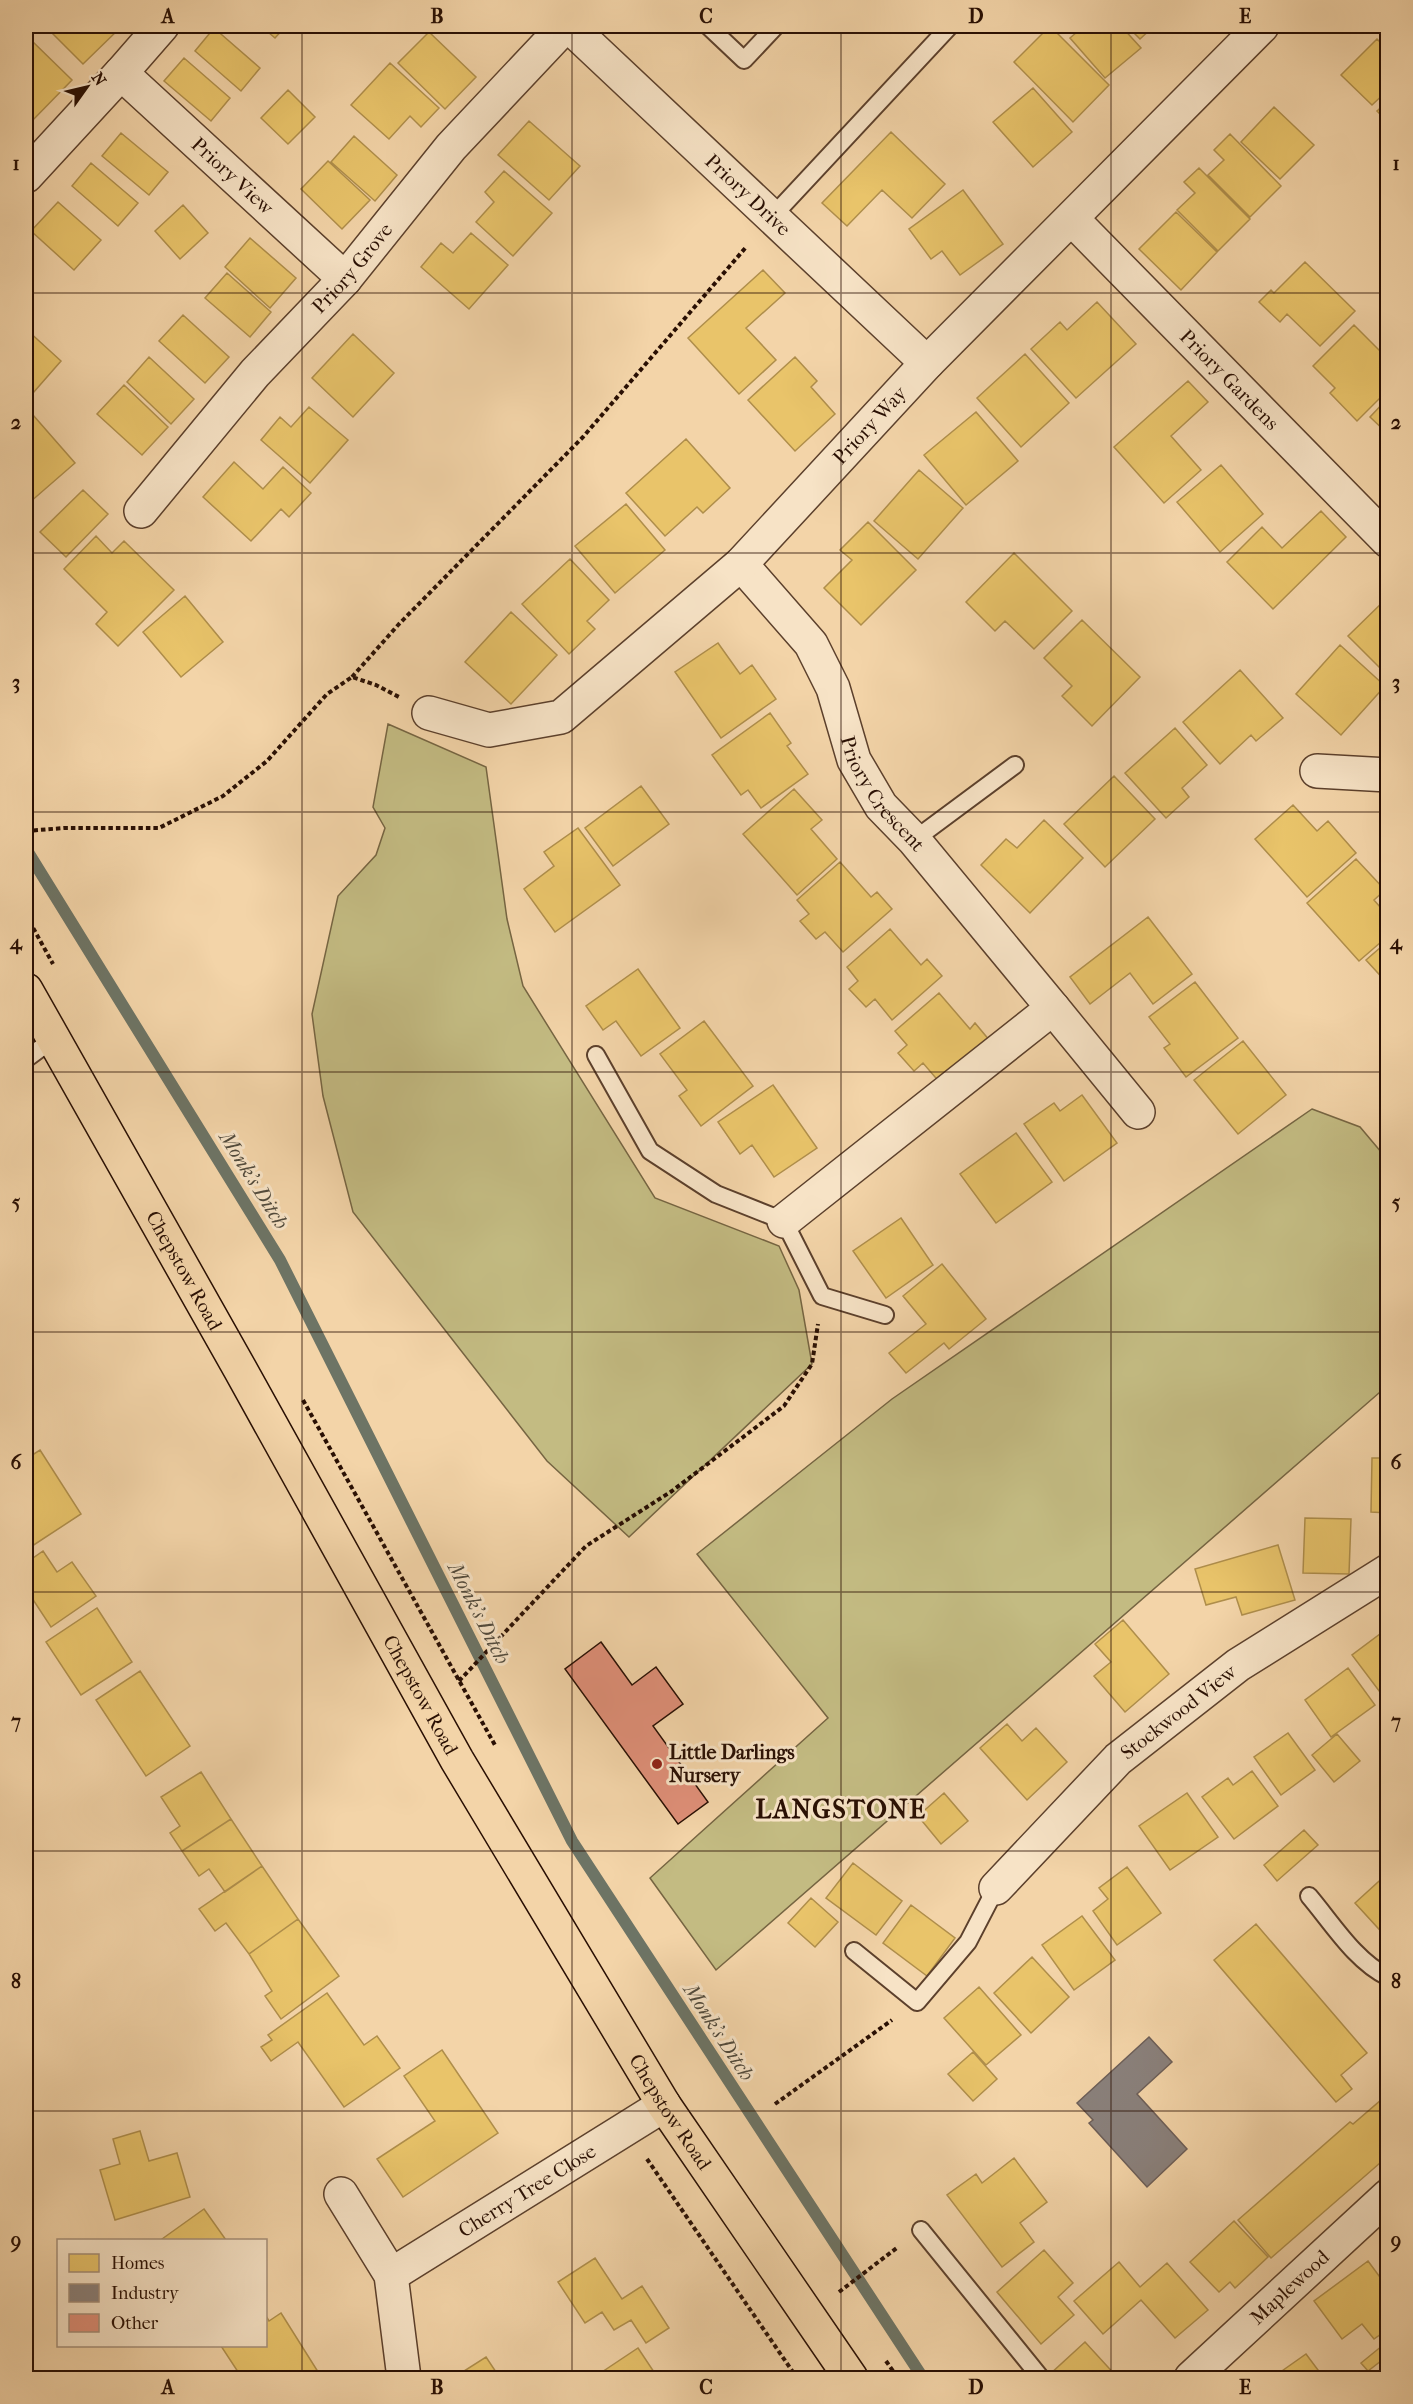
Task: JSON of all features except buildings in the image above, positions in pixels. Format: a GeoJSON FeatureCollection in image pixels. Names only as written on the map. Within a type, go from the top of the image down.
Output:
{"type":"FeatureCollection","features":[{"type":"Feature","properties":{"kind":"main road","name":"Chepstow Road"},"geometry":{"type":"LineString","coordinates":[[26,990],[457,1760],[664,2105],[851,2379]]}},
{"type":"Feature","properties":{"kind":"street"},"geometry":{"type":"LineString","coordinates":[[26,176],[162,26]]}},
{"type":"Feature","properties":{"kind":"street","name":"Priory Grove"},"geometry":{"type":"LineString","coordinates":[[141,511],[255,373],[345,279],[451,147],[565,26]]}},
{"type":"Feature","properties":{"kind":"street","name":"Priory Drive"},"geometry":{"type":"LineString","coordinates":[[569,26],[927,363]]}},
{"type":"Feature","properties":{"kind":"street","name":"Priory Way"},"geometry":{"type":"LineString","coordinates":[[429,712],[489,730],[561,717],[741,564],[927,363],[1262,26]]}},
{"type":"Feature","properties":{"kind":"street","name":"Priory View"},"geometry":{"type":"LineString","coordinates":[[121,73],[345,279]]}},
{"type":"Feature","properties":{"kind":"street","name":"Priory Gardens"},"geometry":{"type":"LineString","coordinates":[[1072,219],[1388,541]]}},
{"type":"Feature","properties":{"kind":"street","name":"Priory Crescent"},"geometry":{"type":"LineString","coordinates":[[741,564],[811,644],[832,688],[854,760],[881,806],[914,840],[1138,1112]]}},
{"type":"Feature","properties":{"kind":"street"},"geometry":{"type":"LineString","coordinates":[[1317,771],[1388,775]]}},
{"type":"Feature","properties":{"kind":"street"},"geometry":{"type":"LineString","coordinates":[[784,1221],[1053,1008]]}},
{"type":"Feature","properties":{"kind":"street","name":"Stockwood View"},"geometry":{"type":"LineString","coordinates":[[996,1888],[1118,1759],[1238,1665],[1388,1571]]}},
{"type":"Feature","properties":{"kind":"street","name":"Cherry Tree Close"},"geometry":{"type":"LineString","coordinates":[[391,2275],[664,2105]]}},
{"type":"Feature","properties":{"kind":"street"},"geometry":{"type":"LineString","coordinates":[[341,2194],[391,2275],[404,2379]]}},
{"type":"Feature","properties":{"kind":"street","name":"Maplewood"},"geometry":{"type":"LineString","coordinates":[[1191,2379],[1388,2196]]}},
{"type":"Feature","properties":{"kind":"lane"},"geometry":{"type":"LineString","coordinates":[[708,26],[744,60],[776,26]]}},
{"type":"Feature","properties":{"kind":"lane"},"geometry":{"type":"LineString","coordinates":[[771,218],[950,26]]}},
{"type":"Feature","properties":{"kind":"lane"},"geometry":{"type":"LineString","coordinates":[[914,840],[1015,765]]}},
{"type":"Feature","properties":{"kind":"lane"},"geometry":{"type":"LineString","coordinates":[[26,1059],[53,1039]]}},
{"type":"Feature","properties":{"kind":"lane"},"geometry":{"type":"LineString","coordinates":[[596,1055],[650,1151],[716,1194],[784,1221],[822,1296],[885,1315]]}},
{"type":"Feature","properties":{"kind":"lane"},"geometry":{"type":"LineString","coordinates":[[854,1951],[917,2002],[968,1942],[996,1888]]}},
{"type":"Feature","properties":{"kind":"lane"},"geometry":{"type":"LineString","coordinates":[[1310,1896],[1355,1951],[1378,1973],[1388,1977]]}},
{"type":"Feature","properties":{"kind":"lane"},"geometry":{"type":"LineString","coordinates":[[921,2230],[1041,2379]]}},
{"type":"Feature","properties":{"kind":"path"},"geometry":{"type":"LineString","coordinates":[[26,831],[159,828],[223,796],[267,761],[327,694],[352,677],[399,624],[584,437],[771,218]]}},
{"type":"Feature","properties":{"kind":"path"},"geometry":{"type":"LineString","coordinates":[[352,677],[376,685],[429,712]]}},
{"type":"Feature","properties":{"kind":"path"},"geometry":{"type":"LineString","coordinates":[[26,915],[55,966]]}},
{"type":"Feature","properties":{"kind":"path"},"geometry":{"type":"LineString","coordinates":[[459,1681],[586,1546],[672,1491],[784,1407],[812,1364],[822,1296]]}},
{"type":"Feature","properties":{"kind":"path"},"geometry":{"type":"LineString","coordinates":[[301,1396],[498,1752]]}},
{"type":"Feature","properties":{"kind":"path"},"geometry":{"type":"LineString","coordinates":[[775,2104],[917,2002]]}},
{"type":"Feature","properties":{"kind":"path"},"geometry":{"type":"LineString","coordinates":[[626,2128],[797,2379]]}},
{"type":"Feature","properties":{"kind":"path"},"geometry":{"type":"LineString","coordinates":[[839,2292],[921,2230]]}},
{"type":"Feature","properties":{"kind":"path"},"geometry":{"type":"LineString","coordinates":[[832,2282],[846,2302]]}},
{"type":"Feature","properties":{"kind":"path"},"geometry":{"type":"LineString","coordinates":[[885,2359],[898,2379]]}},
{"type":"Feature","properties":{"kind":"shaded area"},"geometry":{"type":"Polygon","coordinates":[[[388,724],[486,767],[507,919],[523,986],[655,1198],[779,1246],[799,1290],[812,1364],[629,1537],[547,1461],[353,1212],[323,1096],[312,1014],[338,896],[376,855],[385,828],[373,807],[388,724]]]}},
{"type":"Feature","properties":{"kind":"shaded area"},"geometry":{"type":"Polygon","coordinates":[[[1312,1109],[1360,1127],[1387,1159],[1387,1386],[716,1970],[650,1878],[828,1718],[697,1554],[892,1399],[1312,1109]]]}},
{"type":"Feature","properties":{"kind":"waterway","name":"Monk's Ditch"},"geometry":{"type":"LineString","coordinates":[[26,849],[280,1260],[572,1841],[923,2378]]}},
{"type":"Feature","properties":{"kind":"place","name":"Little Darlings Nursery"},"geometry":{"type":"Point","coordinates":[657,1764]}},
{"type":"Feature","properties":{"kind":"district","name":"LANGSTONE"},"geometry":{"type":"Point","coordinates":[841,1809]}}]}
